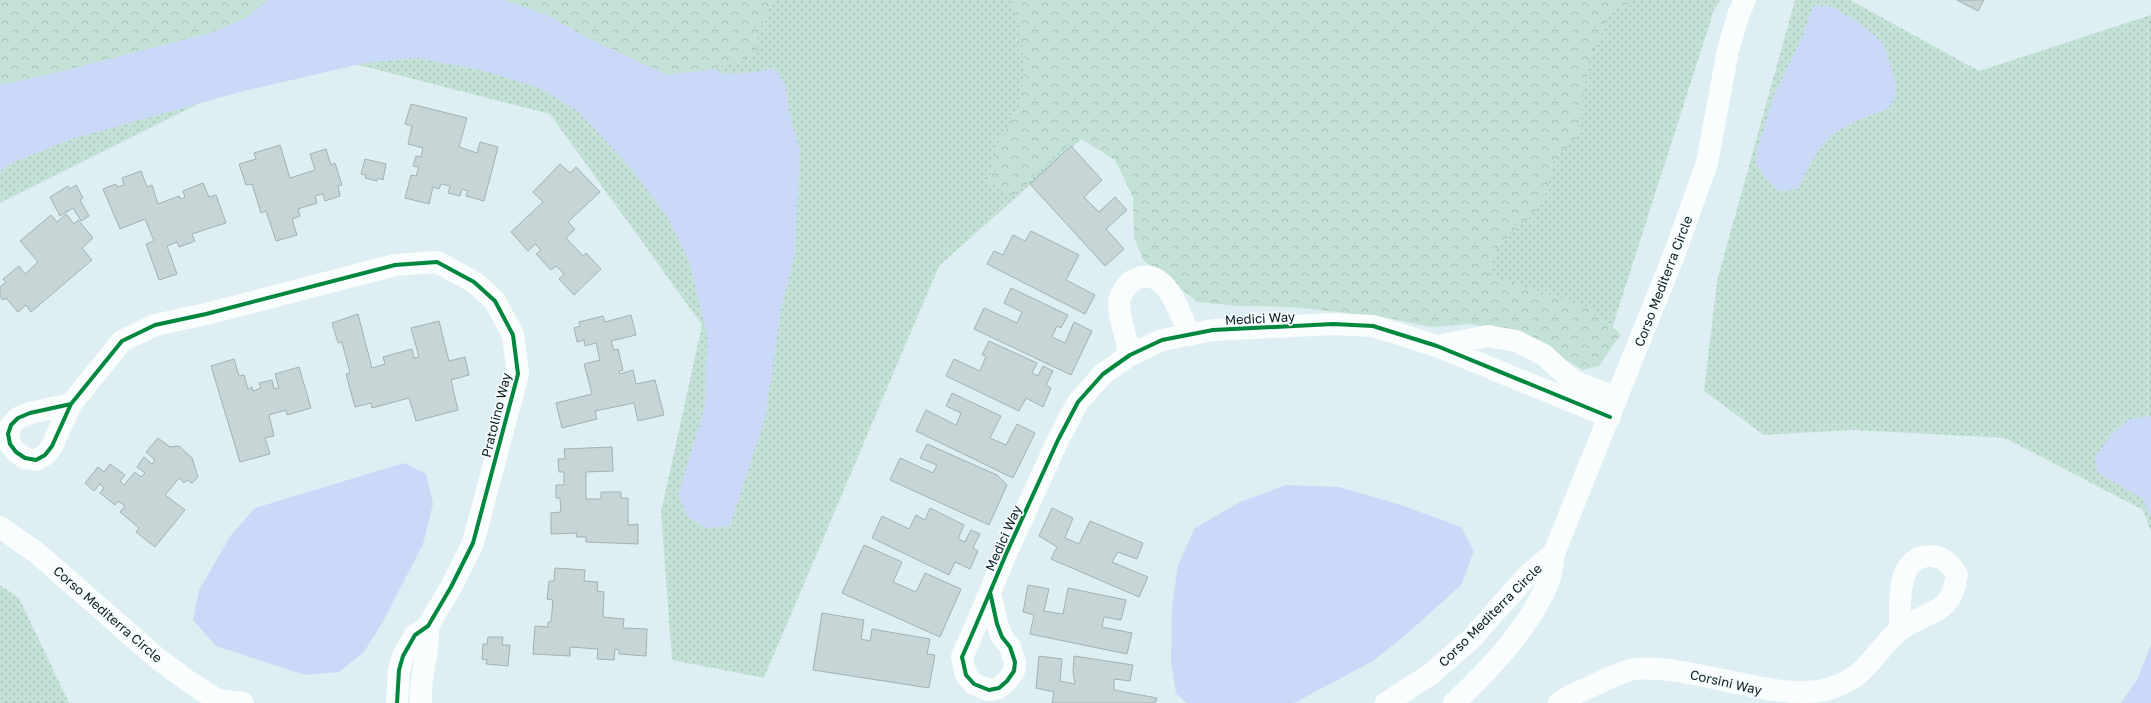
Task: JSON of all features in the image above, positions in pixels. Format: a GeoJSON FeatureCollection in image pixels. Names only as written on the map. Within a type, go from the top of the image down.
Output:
{"type":"FeatureCollection","features":[{"type":"Feature","properties":{"kind":"street","name":"Corso Mediterra Circle"},"geometry":{"type":"LineString","coordinates":[[1454,703],[1490,669],[1521,629],[1548,583],[1554,554],[1674,256],[1707,163],[1728,50],[1739,13],[1745,0]]}},
{"type":"Feature","properties":{"kind":"street","name":"Pratolino Way"},"geometry":{"type":"LineString","coordinates":[[71,404],[122,341],[155,325],[206,314],[395,265],[437,262],[474,282],[495,301],[514,335],[518,374],[473,543],[451,587],[428,626],[415,635],[403,656],[399,670],[397,703]]}},
{"type":"Feature","properties":{"kind":"street"},"geometry":{"type":"LineString","coordinates":[[1130,355],[1118,303],[1128,284],[1140,276],[1153,278],[1162,283],[1171,295],[1189,335]]}},
{"type":"Feature","properties":{"kind":"street","name":"Medici Way"},"geometry":{"type":"LineString","coordinates":[[990,592],[1058,440],[1078,402],[1103,374],[1130,355],[1162,340],[1213,330],[1333,324],[1373,326],[1402,334],[1613,408]]}},
{"type":"Feature","properties":{"kind":"street"},"geometry":{"type":"LineString","coordinates":[[1437,346],[1488,336],[1516,341],[1544,355],[1568,377],[1613,408]]}},
{"type":"Feature","properties":{"kind":"street","name":"Corso Mediterra Circle"},"geometry":{"type":"LineString","coordinates":[[0,527],[37,553],[157,658],[220,701],[243,703]]}},
{"type":"Feature","properties":{"kind":"street","name":"Corso Mediterra Circle"},"geometry":{"type":"LineString","coordinates":[[1386,703],[1431,674],[1460,649],[1526,577],[1554,554]]}},
{"type":"Feature","properties":{"kind":"street"},"geometry":{"type":"LineString","coordinates":[[420,703],[421,681],[429,640],[428,626]]}},
{"type":"Feature","properties":{"kind":"street","name":"Corsini Way"},"geometry":{"type":"LineString","coordinates":[[1560,703],[1568,697],[1634,669],[1677,671],[1726,684],[1792,696],[1827,690],[1856,676],[1900,630]]}},
{"type":"Feature","properties":{"kind":"green space"},"geometry":{"type":"Polygon","coordinates":[[[0,0],[1721,0],[1714,10],[1608,341],[1124,101],[939,266],[764,678],[672,660],[661,512],[702,325],[550,114],[304,51],[0,203],[0,0]]]}},
{"type":"Feature","properties":{"kind":"green space"},"geometry":{"type":"Polygon","coordinates":[[[0,0],[268,0],[246,18],[210,33],[59,72],[0,85],[0,0]]]}},
{"type":"Feature","properties":{"kind":"green space"},"geometry":{"type":"Polygon","coordinates":[[[503,0],[772,0],[758,34],[758,53],[715,69],[668,75],[586,37],[549,16],[503,0]]]}},
{"type":"Feature","properties":{"kind":"green space"},"geometry":{"type":"Polygon","coordinates":[[[1010,0],[1636,0],[1612,12],[1590,58],[1582,101],[1581,135],[1554,159],[1547,192],[1533,215],[1510,234],[1497,250],[1489,275],[1588,307],[1621,334],[1599,366],[1583,370],[1524,336],[1472,324],[1431,327],[1382,317],[1293,307],[1239,306],[1198,302],[1144,261],[1134,238],[1133,197],[1115,160],[1080,138],[1042,164],[1016,197],[988,182],[997,145],[1019,108],[1024,68],[1020,24],[1010,0]]]}},
{"type":"Feature","properties":{"kind":"green space"},"geometry":{"type":"Polygon","coordinates":[[[1795,0],[1850,0],[1979,71],[2151,15],[2151,531],[2143,510],[2005,438],[1853,430],[1764,435],[1704,391],[1717,281],[1795,0]]]}},
{"type":"Feature","properties":{"kind":"green space"},"geometry":{"type":"Polygon","coordinates":[[[0,585],[19,598],[69,703],[0,703],[0,585]]]}},
{"type":"Feature","properties":{"kind":"water"},"geometry":{"type":"Polygon","coordinates":[[[268,0],[503,0],[549,16],[586,37],[667,75],[715,69],[723,74],[748,73],[775,68],[785,84],[789,112],[800,151],[795,254],[781,310],[765,418],[730,526],[705,528],[687,516],[678,495],[705,406],[707,335],[689,261],[667,216],[628,165],[579,112],[540,88],[481,70],[417,58],[365,63],[236,93],[69,140],[10,164],[0,172],[0,85],[59,72],[210,33],[246,18],[268,0]]]}},
{"type":"Feature","properties":{"kind":"water"},"geometry":{"type":"Polygon","coordinates":[[[1813,6],[1832,6],[1859,23],[1883,43],[1894,77],[1897,97],[1886,110],[1863,118],[1832,134],[1817,152],[1797,189],[1779,191],[1764,176],[1756,164],[1757,150],[1774,95],[1802,37],[1813,6]]]}},
{"type":"Feature","properties":{"kind":"water"},"geometry":{"type":"Polygon","coordinates":[[[2151,416],[2151,516],[2143,499],[2098,473],[2095,457],[2112,434],[2130,419],[2151,416]]]}},
{"type":"Feature","properties":{"kind":"water"},"geometry":{"type":"Polygon","coordinates":[[[404,463],[426,474],[433,504],[423,544],[385,618],[364,652],[339,672],[305,675],[216,646],[193,620],[199,590],[231,535],[255,508],[404,463]]]}},
{"type":"Feature","properties":{"kind":"water"},"geometry":{"type":"Polygon","coordinates":[[[1286,485],[1339,487],[1401,505],[1461,527],[1474,551],[1461,585],[1408,633],[1373,661],[1294,703],[1187,703],[1176,694],[1171,660],[1172,606],[1178,565],[1195,528],[1240,502],[1286,485]]]}},
{"type":"Feature","properties":{"kind":"water"},"geometry":{"type":"Polygon","coordinates":[[[2151,645],[2151,703],[2121,703],[2138,678],[2151,645]]]}},
{"type":"Feature","properties":{"kind":"building"},"geometry":{"type":"Polygon","coordinates":[[[1957,0],[1984,0],[1978,11],[1957,0]]]}},
{"type":"Feature","properties":{"kind":"building"},"geometry":{"type":"Polygon","coordinates":[[[411,104],[467,118],[459,147],[477,153],[480,142],[498,147],[484,201],[466,196],[468,191],[462,189],[460,196],[448,193],[450,186],[441,184],[439,189],[433,187],[429,204],[405,198],[411,175],[416,176],[419,167],[413,166],[416,156],[421,157],[423,148],[408,144],[412,126],[405,124],[411,104]]]}},
{"type":"Feature","properties":{"kind":"building"},"geometry":{"type":"Polygon","coordinates":[[[280,145],[290,178],[315,170],[310,154],[326,149],[331,165],[335,163],[342,185],[338,186],[340,196],[325,201],[323,194],[315,196],[317,203],[298,209],[300,216],[292,219],[297,235],[276,241],[266,211],[261,213],[252,184],[246,185],[239,164],[256,159],[254,153],[280,145]]]}},
{"type":"Feature","properties":{"kind":"building"},"geometry":{"type":"Polygon","coordinates":[[[1071,146],[1102,180],[1084,197],[1099,212],[1115,197],[1127,210],[1106,229],[1124,249],[1105,266],[1030,184],[1071,146]]]}},
{"type":"Feature","properties":{"kind":"building"},"geometry":{"type":"Polygon","coordinates":[[[365,159],[386,164],[383,180],[378,178],[377,181],[365,178],[366,175],[361,174],[365,159]]]}},
{"type":"Feature","properties":{"kind":"building"},"geometry":{"type":"Polygon","coordinates":[[[560,164],[570,173],[576,167],[600,192],[568,222],[575,229],[566,238],[583,256],[586,253],[601,269],[574,295],[559,279],[564,274],[556,266],[551,270],[536,254],[541,250],[535,244],[528,251],[511,232],[543,202],[533,192],[560,164]]]}},
{"type":"Feature","properties":{"kind":"building"},"geometry":{"type":"Polygon","coordinates":[[[141,171],[147,187],[152,185],[158,204],[179,196],[181,199],[185,197],[183,191],[203,183],[209,197],[216,195],[226,223],[192,234],[195,241],[179,247],[177,242],[167,246],[177,274],[159,280],[146,244],[154,241],[145,219],[120,229],[103,189],[116,184],[117,187],[124,185],[122,178],[141,171]]]}},
{"type":"Feature","properties":{"kind":"building"},"geometry":{"type":"Polygon","coordinates":[[[76,185],[83,198],[80,200],[89,216],[81,221],[73,208],[60,216],[50,197],[68,186],[70,189],[76,185]]]}},
{"type":"Feature","properties":{"kind":"building"},"geometry":{"type":"Polygon","coordinates":[[[66,214],[74,224],[78,220],[93,238],[82,248],[92,260],[31,312],[26,305],[18,312],[6,298],[3,300],[0,297],[0,287],[6,282],[3,279],[19,266],[25,274],[38,262],[20,241],[51,215],[57,222],[66,214]]]}},
{"type":"Feature","properties":{"kind":"building"},"geometry":{"type":"Polygon","coordinates":[[[1031,231],[1079,255],[1066,280],[1095,295],[1085,314],[987,264],[994,251],[1003,255],[1013,235],[1025,241],[1031,231]]]}},
{"type":"Feature","properties":{"kind":"building"},"geometry":{"type":"Polygon","coordinates":[[[1011,288],[1068,315],[1061,328],[1057,326],[1052,337],[1065,343],[1074,322],[1092,331],[1071,375],[974,329],[984,308],[1017,323],[1022,312],[1004,303],[1011,288]]]}},
{"type":"Feature","properties":{"kind":"building"},"geometry":{"type":"Polygon","coordinates":[[[358,314],[372,368],[385,364],[383,357],[412,349],[414,358],[419,357],[411,328],[439,321],[449,361],[465,357],[469,375],[451,380],[458,410],[416,421],[409,398],[372,408],[371,403],[355,407],[346,374],[350,373],[342,342],[338,343],[332,323],[358,314]]]}},
{"type":"Feature","properties":{"kind":"building"},"geometry":{"type":"Polygon","coordinates":[[[631,315],[636,335],[611,341],[614,350],[618,349],[623,370],[619,371],[620,374],[633,370],[636,384],[655,380],[664,415],[638,421],[634,403],[595,411],[597,419],[562,428],[556,403],[592,394],[584,364],[600,360],[596,343],[585,346],[584,340],[577,342],[574,328],[580,326],[579,322],[603,316],[605,322],[631,315]]]}},
{"type":"Feature","properties":{"kind":"building"},"geometry":{"type":"Polygon","coordinates":[[[989,341],[1037,363],[1032,373],[1038,376],[1043,366],[1053,371],[1046,385],[1051,388],[1043,407],[1026,398],[1019,411],[946,376],[954,359],[980,371],[986,356],[982,355],[989,341]]]}},
{"type":"Feature","properties":{"kind":"building"},"geometry":{"type":"Polygon","coordinates":[[[234,359],[239,376],[244,375],[248,389],[252,387],[253,391],[261,388],[259,383],[272,380],[274,389],[279,388],[275,374],[299,367],[311,408],[287,415],[286,410],[269,415],[274,436],[265,438],[270,454],[240,462],[211,366],[234,359]]]}},
{"type":"Feature","properties":{"kind":"building"},"geometry":{"type":"Polygon","coordinates":[[[952,393],[1001,416],[990,438],[1006,445],[1017,424],[1035,433],[1013,478],[916,431],[926,410],[956,425],[961,413],[946,406],[952,393]]]}},
{"type":"Feature","properties":{"kind":"building"},"geometry":{"type":"Polygon","coordinates":[[[158,438],[170,447],[179,446],[192,458],[198,477],[192,483],[187,480],[184,483],[179,478],[165,495],[185,510],[155,547],[136,532],[139,528],[120,512],[125,506],[118,501],[115,505],[100,493],[104,488],[100,484],[94,491],[85,483],[98,467],[104,472],[110,464],[125,475],[120,481],[124,485],[135,472],[141,477],[145,473],[137,467],[144,457],[152,464],[155,460],[146,452],[158,438]]]}},
{"type":"Feature","properties":{"kind":"building"},"geometry":{"type":"Polygon","coordinates":[[[927,444],[997,475],[1007,485],[989,525],[890,480],[900,458],[933,473],[937,465],[920,458],[927,444]]]}},
{"type":"Feature","properties":{"kind":"building"},"geometry":{"type":"Polygon","coordinates":[[[612,447],[613,471],[586,472],[586,499],[601,499],[601,492],[621,492],[621,498],[628,498],[628,525],[638,524],[638,544],[586,542],[586,537],[576,537],[577,533],[551,534],[551,513],[561,512],[560,498],[556,498],[556,485],[564,485],[564,472],[559,472],[558,459],[565,459],[564,449],[612,447]]]}},
{"type":"Feature","properties":{"kind":"building"},"geometry":{"type":"Polygon","coordinates":[[[930,508],[964,525],[958,539],[965,542],[971,530],[980,534],[973,548],[978,551],[970,569],[955,562],[949,575],[872,538],[882,516],[909,529],[916,515],[925,520],[930,508]]]}},
{"type":"Feature","properties":{"kind":"building"},"geometry":{"type":"Polygon","coordinates":[[[1052,508],[1073,518],[1065,538],[1079,544],[1090,521],[1143,543],[1137,559],[1118,552],[1112,562],[1148,577],[1139,597],[1051,559],[1057,547],[1039,536],[1052,508]]]}},
{"type":"Feature","properties":{"kind":"building"},"geometry":{"type":"Polygon","coordinates":[[[864,545],[902,562],[893,582],[916,592],[925,573],[961,589],[940,637],[842,593],[864,545]]]}},
{"type":"Feature","properties":{"kind":"building"},"geometry":{"type":"Polygon","coordinates":[[[555,568],[585,570],[584,581],[598,582],[597,591],[604,592],[603,617],[624,619],[623,628],[647,629],[646,656],[619,654],[619,650],[615,649],[614,660],[597,659],[598,649],[570,647],[570,656],[533,654],[535,626],[548,627],[548,622],[551,622],[553,600],[547,599],[549,581],[554,581],[555,568]]]}},
{"type":"Feature","properties":{"kind":"building"},"geometry":{"type":"Polygon","coordinates":[[[1028,585],[1049,589],[1044,611],[1063,614],[1068,588],[1126,600],[1121,620],[1104,617],[1102,627],[1132,633],[1127,654],[1030,634],[1034,615],[1023,612],[1028,585]]]}},
{"type":"Feature","properties":{"kind":"building"},"geometry":{"type":"Polygon","coordinates":[[[822,613],[864,620],[861,639],[870,641],[872,629],[930,639],[927,654],[935,655],[929,688],[813,670],[822,613]]]}},
{"type":"Feature","properties":{"kind":"building"},"geometry":{"type":"Polygon","coordinates":[[[488,637],[503,637],[502,645],[510,645],[508,666],[486,664],[487,660],[482,659],[483,644],[487,644],[488,637]]]}},
{"type":"Feature","properties":{"kind":"building"},"geometry":{"type":"Polygon","coordinates":[[[1039,656],[1062,659],[1060,681],[1075,684],[1073,672],[1074,656],[1133,665],[1130,681],[1114,679],[1114,690],[1157,698],[1155,703],[1052,703],[1054,692],[1036,688],[1039,656]]]}},
{"type":"Feature","properties":{"kind":"cycle path"},"geometry":{"type":"LineString","coordinates":[[71,404],[52,446],[45,455],[36,460],[25,458],[16,452],[10,444],[8,434],[11,425],[18,418],[30,413],[71,404],[122,341],[155,325],[206,314],[395,265],[437,262],[474,282],[495,301],[513,335],[518,374],[473,543],[451,587],[428,626],[415,635],[403,656],[399,670],[397,703]]}},
{"type":"Feature","properties":{"kind":"cycle path"},"geometry":{"type":"LineString","coordinates":[[990,592],[997,624],[1002,637],[1010,647],[1015,662],[1014,671],[1007,681],[999,688],[989,690],[974,684],[966,675],[962,657],[1006,554],[1058,440],[1078,402],[1103,374],[1130,355],[1162,340],[1213,330],[1333,324],[1373,326],[1437,346],[1610,417]]}}]}
